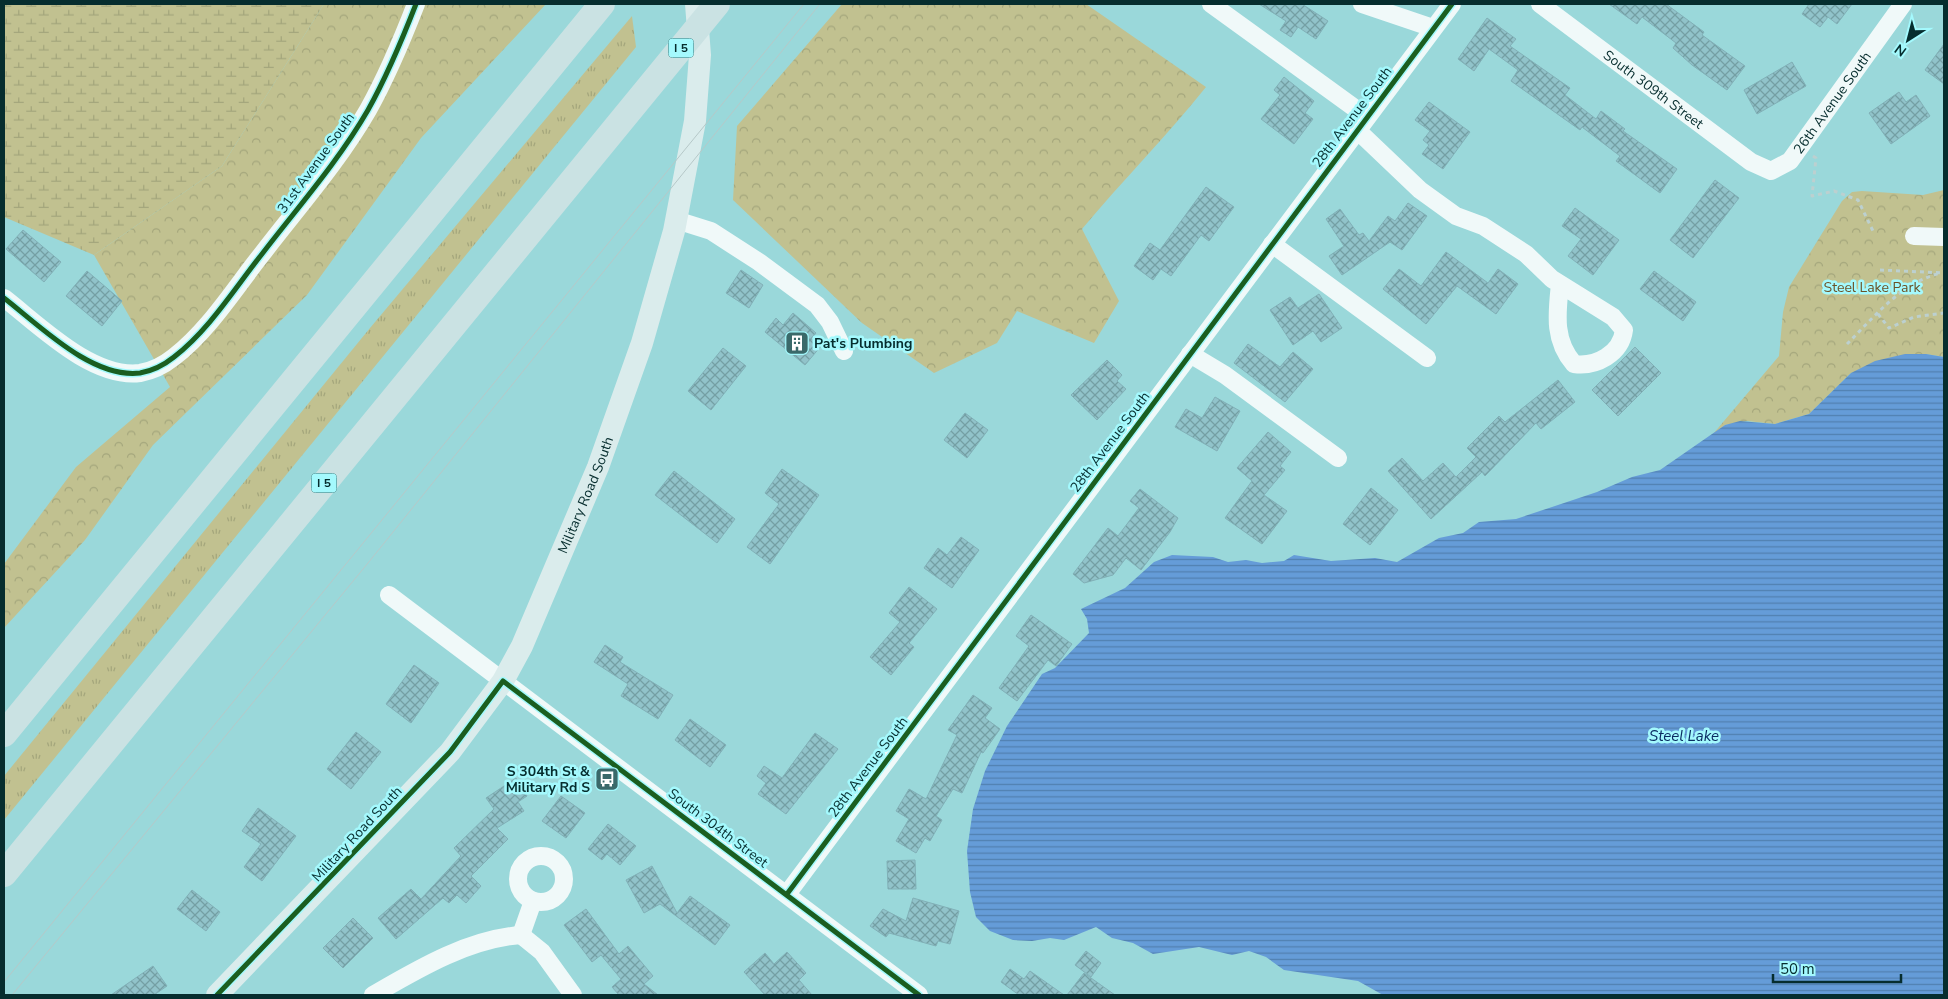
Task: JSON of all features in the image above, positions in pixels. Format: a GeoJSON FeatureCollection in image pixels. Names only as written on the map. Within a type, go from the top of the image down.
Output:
{"type":"FeatureCollection","features":[{"type":"Feature","properties":{"kind":"highway"},"geometry":{"type":"LineString","coordinates":[[4,734],[602,4]]}},
{"type":"Feature","properties":{"kind":"highway","name":"I 5"},"geometry":{"type":"LineString","coordinates":[[4,874],[717,4]]}},
{"type":"Feature","properties":{"kind":"main road","name":"Military Road South"},"geometry":{"type":"LineString","coordinates":[[217,995],[450,752],[503,681],[541,604],[598,467],[642,343],[676,220],[695,121],[700,55],[696,4]]}},
{"type":"Feature","properties":{"kind":"street","name":"31st Avenue South"},"geometry":{"type":"LineString","coordinates":[[4,298],[72,351],[88,361],[124,373],[151,370],[174,358],[196,336],[228,297],[344,148],[380,88],[416,4]]}},
{"type":"Feature","properties":{"kind":"street"},"geometry":{"type":"LineString","coordinates":[[1211,4],[1362,123],[1420,190],[1456,216],[1483,226],[1519,250],[1560,284],[1613,317],[1624,330],[1623,340],[1600,362],[1586,366],[1574,364],[1566,355],[1559,338],[1556,316],[1560,284]]}},
{"type":"Feature","properties":{"kind":"street"},"geometry":{"type":"LineString","coordinates":[[1362,4],[1433,28]]}},
{"type":"Feature","properties":{"kind":"street","name":"28th Avenue South"},"geometry":{"type":"LineString","coordinates":[[787,894],[1452,4]]}},
{"type":"Feature","properties":{"kind":"street","name":"South 309th Street"},"geometry":{"type":"LineString","coordinates":[[1540,4],[1751,162],[1771,171]]}},
{"type":"Feature","properties":{"kind":"street","name":"26th Avenue South"},"geometry":{"type":"LineString","coordinates":[[1771,171],[1790,161],[1903,4]]}},
{"type":"Feature","properties":{"kind":"street"},"geometry":{"type":"LineString","coordinates":[[676,220],[711,231],[759,262],[817,305],[830,322],[844,351]]}},
{"type":"Feature","properties":{"kind":"street"},"geometry":{"type":"LineString","coordinates":[[1914,236],[1944,237]]}},
{"type":"Feature","properties":{"kind":"street"},"geometry":{"type":"LineString","coordinates":[[1272,244],[1427,358]]}},
{"type":"Feature","properties":{"kind":"street"},"geometry":{"type":"LineString","coordinates":[[1190,354],[1226,375],[1338,458]]}},
{"type":"Feature","properties":{"kind":"street","name":"South 304th Street"},"geometry":{"type":"LineString","coordinates":[[389,595],[787,894],[909,992]]}},
{"type":"Feature","properties":{"kind":"street"},"geometry":{"type":"LineString","coordinates":[[521,936],[533,901]]}},
{"type":"Feature","properties":{"kind":"street"},"geometry":{"type":"LineString","coordinates":[[373,995],[416,970],[464,949],[498,938],[521,936],[542,952],[574,995]]}},
{"type":"Feature","properties":{"kind":"path"},"geometry":{"type":"LineString","coordinates":[[1800,146],[1816,158],[1812,196],[1834,191],[1858,200],[1873,231]]}},
{"type":"Feature","properties":{"kind":"path"},"geometry":{"type":"LineString","coordinates":[[1880,270],[1943,273]]}},
{"type":"Feature","properties":{"kind":"path"},"geometry":{"type":"LineString","coordinates":[[1847,344],[1914,283],[1943,273]]}},
{"type":"Feature","properties":{"kind":"path"},"geometry":{"type":"LineString","coordinates":[[1878,314],[1890,328],[1914,317],[1944,313]]}},
{"type":"Feature","properties":{"kind":"green space"},"geometry":{"type":"Polygon","coordinates":[[[4,4],[324,4],[222,166],[94,255],[4,217],[4,4]]]}},
{"type":"Feature","properties":{"kind":"green space"},"geometry":{"type":"Polygon","coordinates":[[[324,4],[546,4],[421,138],[307,295],[153,445],[85,540],[4,628],[4,564],[76,467],[170,387],[94,255],[222,166],[324,4]]]}},
{"type":"Feature","properties":{"kind":"green space"},"geometry":{"type":"Polygon","coordinates":[[[842,4],[1086,4],[1206,87],[1082,229],[1119,301],[1094,343],[1017,311],[997,343],[934,373],[862,323],[733,200],[737,126],[842,4]]]}},
{"type":"Feature","properties":{"kind":"green space"},"geometry":{"type":"Polygon","coordinates":[[[632,16],[636,47],[4,820],[4,776],[370,328],[632,16]]]}},
{"type":"Feature","properties":{"kind":"green space","name":"Steel Lake Park"},"geometry":{"type":"Polygon","coordinates":[[[1944,190],[1944,357],[1926,354],[1851,373],[1809,414],[1775,424],[1747,421],[1725,425],[1713,434],[1779,356],[1783,312],[1789,287],[1842,201],[1852,192],[1923,195],[1944,190]]]}},
{"type":"Feature","properties":{"kind":"water","name":"Steel Lake"},"geometry":{"type":"Polygon","coordinates":[[[1905,354],[1926,354],[1944,357],[1944,995],[1383,995],[1358,981],[1284,970],[1266,957],[1249,951],[1232,955],[1199,947],[1153,954],[1133,943],[1112,938],[1096,927],[1064,940],[1050,938],[1032,941],[1013,940],[990,931],[976,917],[970,892],[967,851],[973,809],[985,771],[1007,726],[1042,674],[1055,668],[1089,633],[1087,619],[1081,609],[1125,588],[1154,562],[1172,555],[1213,557],[1228,562],[1246,560],[1262,563],[1284,561],[1294,555],[1331,561],[1375,558],[1397,562],[1439,538],[1463,533],[1479,522],[1516,519],[1597,492],[1632,477],[1660,470],[1725,425],[1740,421],[1775,424],[1809,414],[1851,373],[1875,361],[1905,354]]]}},
{"type":"Feature","properties":{"kind":"building"},"geometry":{"type":"Polygon","coordinates":[[[1259,4],[1302,4],[1328,21],[1316,39],[1298,27],[1291,37],[1280,30],[1286,21],[1259,4]]]}},
{"type":"Feature","properties":{"kind":"building"},"geometry":{"type":"Polygon","coordinates":[[[1609,4],[1666,4],[1704,32],[1702,35],[1745,66],[1727,90],[1692,65],[1673,48],[1676,43],[1642,17],[1637,24],[1609,4]]]}},
{"type":"Feature","properties":{"kind":"building"},"geometry":{"type":"Polygon","coordinates":[[[1809,4],[1852,4],[1837,24],[1828,17],[1820,27],[1802,14],[1809,4]]]}},
{"type":"Feature","properties":{"kind":"building"},"geometry":{"type":"Polygon","coordinates":[[[1487,18],[1516,39],[1510,46],[1570,88],[1565,95],[1596,119],[1601,111],[1625,129],[1623,131],[1677,169],[1660,193],[1616,161],[1620,156],[1582,127],[1580,130],[1511,81],[1518,70],[1489,49],[1474,71],[1458,59],[1487,18]]]}},
{"type":"Feature","properties":{"kind":"building"},"geometry":{"type":"Polygon","coordinates":[[[1944,44],[1944,84],[1925,70],[1944,44]]]}},
{"type":"Feature","properties":{"kind":"building"},"geometry":{"type":"Polygon","coordinates":[[[1792,62],[1806,86],[1757,114],[1744,90],[1792,62]]]}},
{"type":"Feature","properties":{"kind":"building"},"geometry":{"type":"Polygon","coordinates":[[[1284,77],[1314,101],[1305,113],[1313,119],[1294,144],[1261,119],[1280,95],[1274,90],[1284,77]]]}},
{"type":"Feature","properties":{"kind":"building"},"geometry":{"type":"Polygon","coordinates":[[[1899,92],[1906,102],[1916,95],[1930,116],[1891,144],[1869,113],[1899,92]]]}},
{"type":"Feature","properties":{"kind":"building"},"geometry":{"type":"Polygon","coordinates":[[[1429,102],[1470,132],[1443,169],[1422,154],[1429,145],[1423,140],[1430,131],[1415,120],[1429,102]]]}},
{"type":"Feature","properties":{"kind":"building"},"geometry":{"type":"Polygon","coordinates":[[[1715,180],[1739,198],[1693,258],[1670,240],[1715,180]]]}},
{"type":"Feature","properties":{"kind":"building"},"geometry":{"type":"Polygon","coordinates":[[[1206,187],[1234,207],[1209,241],[1201,235],[1171,276],[1161,269],[1153,280],[1134,266],[1150,243],[1160,250],[1206,187]]]}},
{"type":"Feature","properties":{"kind":"building"},"geometry":{"type":"Polygon","coordinates":[[[1408,203],[1427,216],[1402,250],[1390,242],[1342,275],[1329,256],[1344,246],[1326,219],[1340,209],[1359,235],[1363,233],[1369,241],[1388,216],[1395,221],[1408,203]]]}},
{"type":"Feature","properties":{"kind":"building"},"geometry":{"type":"Polygon","coordinates":[[[1575,208],[1619,240],[1593,275],[1568,256],[1581,239],[1562,226],[1575,208]]]}},
{"type":"Feature","properties":{"kind":"building"},"geometry":{"type":"Polygon","coordinates":[[[23,230],[61,262],[44,282],[6,249],[23,230]]]}},
{"type":"Feature","properties":{"kind":"building"},"geometry":{"type":"Polygon","coordinates":[[[1446,252],[1488,283],[1498,269],[1518,284],[1496,314],[1457,286],[1426,324],[1383,289],[1399,269],[1421,286],[1446,252]]]}},
{"type":"Feature","properties":{"kind":"building"},"geometry":{"type":"Polygon","coordinates":[[[741,270],[763,285],[749,308],[726,293],[741,270]]]}},
{"type":"Feature","properties":{"kind":"building"},"geometry":{"type":"Polygon","coordinates":[[[87,271],[122,301],[102,326],[66,296],[87,271]]]}},
{"type":"Feature","properties":{"kind":"building"},"geometry":{"type":"Polygon","coordinates":[[[1654,271],[1696,302],[1683,321],[1640,289],[1654,271]]]}},
{"type":"Feature","properties":{"kind":"building"},"geometry":{"type":"Polygon","coordinates":[[[1319,294],[1342,328],[1321,342],[1313,331],[1293,345],[1270,310],[1290,297],[1298,308],[1319,294]]]}},
{"type":"Feature","properties":{"kind":"building","name":"Pat's Plumbing"},"geometry":{"type":"Polygon","coordinates":[[[793,313],[816,333],[811,339],[821,346],[805,365],[765,332],[776,318],[783,325],[793,313]]]}},
{"type":"Feature","properties":{"kind":"building"},"geometry":{"type":"Polygon","coordinates":[[[1248,344],[1280,367],[1293,352],[1313,369],[1285,402],[1234,363],[1248,344]]]}},
{"type":"Feature","properties":{"kind":"building"},"geometry":{"type":"Polygon","coordinates":[[[1635,347],[1661,373],[1618,416],[1592,390],[1635,347]]]}},
{"type":"Feature","properties":{"kind":"building"},"geometry":{"type":"Polygon","coordinates":[[[723,348],[746,366],[711,410],[688,391],[723,348]]]}},
{"type":"Feature","properties":{"kind":"building"},"geometry":{"type":"Polygon","coordinates":[[[1107,360],[1122,375],[1117,381],[1126,389],[1097,420],[1071,395],[1107,360]]]}},
{"type":"Feature","properties":{"kind":"building"},"geometry":{"type":"Polygon","coordinates":[[[1558,380],[1575,402],[1541,429],[1536,423],[1485,476],[1482,472],[1431,519],[1388,471],[1402,458],[1423,481],[1443,463],[1456,477],[1476,457],[1467,448],[1499,416],[1505,422],[1558,380]]]}},
{"type":"Feature","properties":{"kind":"building"},"geometry":{"type":"Polygon","coordinates":[[[1215,397],[1240,411],[1217,451],[1175,427],[1186,409],[1202,418],[1215,397]]]}},
{"type":"Feature","properties":{"kind":"building"},"geometry":{"type":"Polygon","coordinates":[[[965,413],[988,430],[967,458],[944,440],[965,413]]]}},
{"type":"Feature","properties":{"kind":"building"},"geometry":{"type":"Polygon","coordinates":[[[1268,432],[1291,452],[1280,466],[1285,470],[1264,495],[1287,511],[1262,544],[1225,518],[1252,481],[1237,468],[1268,432]]]}},
{"type":"Feature","properties":{"kind":"building"},"geometry":{"type":"Polygon","coordinates":[[[782,469],[819,495],[770,564],[747,547],[779,504],[765,493],[782,469]]]}},
{"type":"Feature","properties":{"kind":"building"},"geometry":{"type":"Polygon","coordinates":[[[674,471],[735,519],[717,543],[655,495],[674,471]]]}},
{"type":"Feature","properties":{"kind":"building"},"geometry":{"type":"Polygon","coordinates":[[[1371,488],[1398,510],[1370,545],[1343,524],[1371,488]]]}},
{"type":"Feature","properties":{"kind":"building"},"geometry":{"type":"Polygon","coordinates":[[[1140,489],[1178,518],[1170,532],[1141,570],[1126,558],[1113,575],[1084,583],[1073,574],[1108,528],[1118,536],[1139,508],[1130,501],[1140,489]]]}},
{"type":"Feature","properties":{"kind":"building"},"geometry":{"type":"Polygon","coordinates":[[[961,537],[979,550],[952,588],[924,568],[938,548],[947,555],[961,537]]]}},
{"type":"Feature","properties":{"kind":"building"},"geometry":{"type":"Polygon","coordinates":[[[909,587],[937,609],[909,643],[914,647],[891,675],[870,657],[900,622],[889,613],[909,587]]]}},
{"type":"Feature","properties":{"kind":"building"},"geometry":{"type":"Polygon","coordinates":[[[1031,615],[1072,644],[1056,666],[1048,660],[1017,701],[999,688],[1029,646],[1016,636],[1031,615]]]}},
{"type":"Feature","properties":{"kind":"building"},"geometry":{"type":"Polygon","coordinates":[[[605,645],[623,657],[620,662],[673,695],[658,719],[621,696],[628,684],[594,662],[605,645]]]}},
{"type":"Feature","properties":{"kind":"building"},"geometry":{"type":"Polygon","coordinates":[[[414,665],[439,683],[411,723],[386,704],[414,665]]]}},
{"type":"Feature","properties":{"kind":"building"},"geometry":{"type":"Polygon","coordinates":[[[973,695],[992,708],[985,718],[1000,729],[983,753],[981,752],[962,793],[953,789],[936,816],[942,820],[930,841],[925,838],[916,853],[896,841],[909,819],[896,811],[909,789],[926,799],[957,735],[948,730],[973,695]]]}},
{"type":"Feature","properties":{"kind":"building"},"geometry":{"type":"Polygon","coordinates":[[[690,719],[726,745],[710,767],[675,740],[690,719]]]}},
{"type":"Feature","properties":{"kind":"building"},"geometry":{"type":"Polygon","coordinates":[[[356,732],[381,752],[351,789],[327,769],[356,732]]]}},
{"type":"Feature","properties":{"kind":"building"},"geometry":{"type":"Polygon","coordinates":[[[815,733],[838,749],[786,814],[758,794],[766,783],[757,776],[764,766],[782,778],[815,733]]]}},
{"type":"Feature","properties":{"kind":"building"},"geometry":{"type":"Polygon","coordinates":[[[516,778],[527,796],[518,802],[524,811],[497,828],[508,839],[471,876],[481,886],[466,903],[457,895],[449,903],[443,898],[396,939],[378,918],[411,889],[421,899],[461,856],[454,848],[494,809],[486,798],[516,778]]]}},
{"type":"Feature","properties":{"kind":"building"},"geometry":{"type":"Polygon","coordinates":[[[561,796],[585,813],[566,838],[542,821],[561,796]]]}},
{"type":"Feature","properties":{"kind":"building"},"geometry":{"type":"Polygon","coordinates":[[[258,808],[296,836],[262,881],[244,867],[261,844],[242,831],[258,808]]]}},
{"type":"Feature","properties":{"kind":"building"},"geometry":{"type":"Polygon","coordinates":[[[608,824],[636,846],[620,865],[607,854],[602,860],[588,849],[608,824]]]}},
{"type":"Feature","properties":{"kind":"building"},"geometry":{"type":"Polygon","coordinates":[[[915,860],[916,889],[888,889],[887,861],[915,860]]]}},
{"type":"Feature","properties":{"kind":"building"},"geometry":{"type":"Polygon","coordinates":[[[652,866],[677,913],[690,896],[730,925],[715,945],[660,904],[644,913],[626,880],[652,866]]]}},
{"type":"Feature","properties":{"kind":"building"},"geometry":{"type":"Polygon","coordinates":[[[192,890],[220,912],[206,931],[177,909],[192,890]]]}},
{"type":"Feature","properties":{"kind":"building"},"geometry":{"type":"Polygon","coordinates":[[[913,898],[959,911],[950,944],[938,941],[936,946],[889,933],[886,937],[870,926],[883,909],[906,921],[913,898]]]}},
{"type":"Feature","properties":{"kind":"building"},"geometry":{"type":"Polygon","coordinates":[[[586,909],[619,954],[628,946],[653,976],[644,984],[658,995],[619,995],[612,987],[621,979],[601,955],[592,962],[564,925],[586,909]]]}},
{"type":"Feature","properties":{"kind":"building"},"geometry":{"type":"Polygon","coordinates":[[[353,918],[373,938],[343,968],[323,948],[353,918]]]}},
{"type":"Feature","properties":{"kind":"building"},"geometry":{"type":"Polygon","coordinates":[[[1086,951],[1101,963],[1091,977],[1075,965],[1086,951]]]}},
{"type":"Feature","properties":{"kind":"building"},"geometry":{"type":"Polygon","coordinates":[[[787,952],[806,973],[799,980],[812,995],[765,995],[744,972],[765,953],[774,964],[787,952]]]}},
{"type":"Feature","properties":{"kind":"building"},"geometry":{"type":"Polygon","coordinates":[[[153,966],[167,986],[154,995],[111,995],[153,966]]]}},
{"type":"Feature","properties":{"kind":"building"},"geometry":{"type":"Polygon","coordinates":[[[1010,969],[1024,979],[1030,971],[1064,995],[1019,995],[1001,982],[1010,969]]]}},
{"type":"Feature","properties":{"kind":"building"},"geometry":{"type":"Polygon","coordinates":[[[1084,973],[1115,995],[1067,995],[1084,973]]]}},
{"type":"Feature","properties":{"kind":"tram line"},"geometry":{"type":"LineString","coordinates":[[4,982],[804,4]]}},
{"type":"Feature","properties":{"kind":"tram line"},"geometry":{"type":"LineString","coordinates":[[12,995],[368,563],[820,4]]}},
{"type":"Feature","properties":{"kind":"cycle path"},"geometry":{"type":"LineString","coordinates":[[4,298],[67,348],[103,368],[122,373],[140,373],[170,360],[187,346],[210,322],[344,148],[382,84],[416,4]]}},
{"type":"Feature","properties":{"kind":"cycle path"},"geometry":{"type":"LineString","coordinates":[[787,894],[1452,4]]}},
{"type":"Feature","properties":{"kind":"cycle path"},"geometry":{"type":"LineString","coordinates":[[217,995],[450,752],[503,681],[919,995]]}},
{"type":"Feature","properties":{"kind":"place","name":"Pat's Plumbing"},"geometry":{"type":"Point","coordinates":[797,343]}},
{"type":"Feature","properties":{"kind":"place","name":"S 304th St & Military Rd S"},"geometry":{"type":"Point","coordinates":[607,779]}}]}
